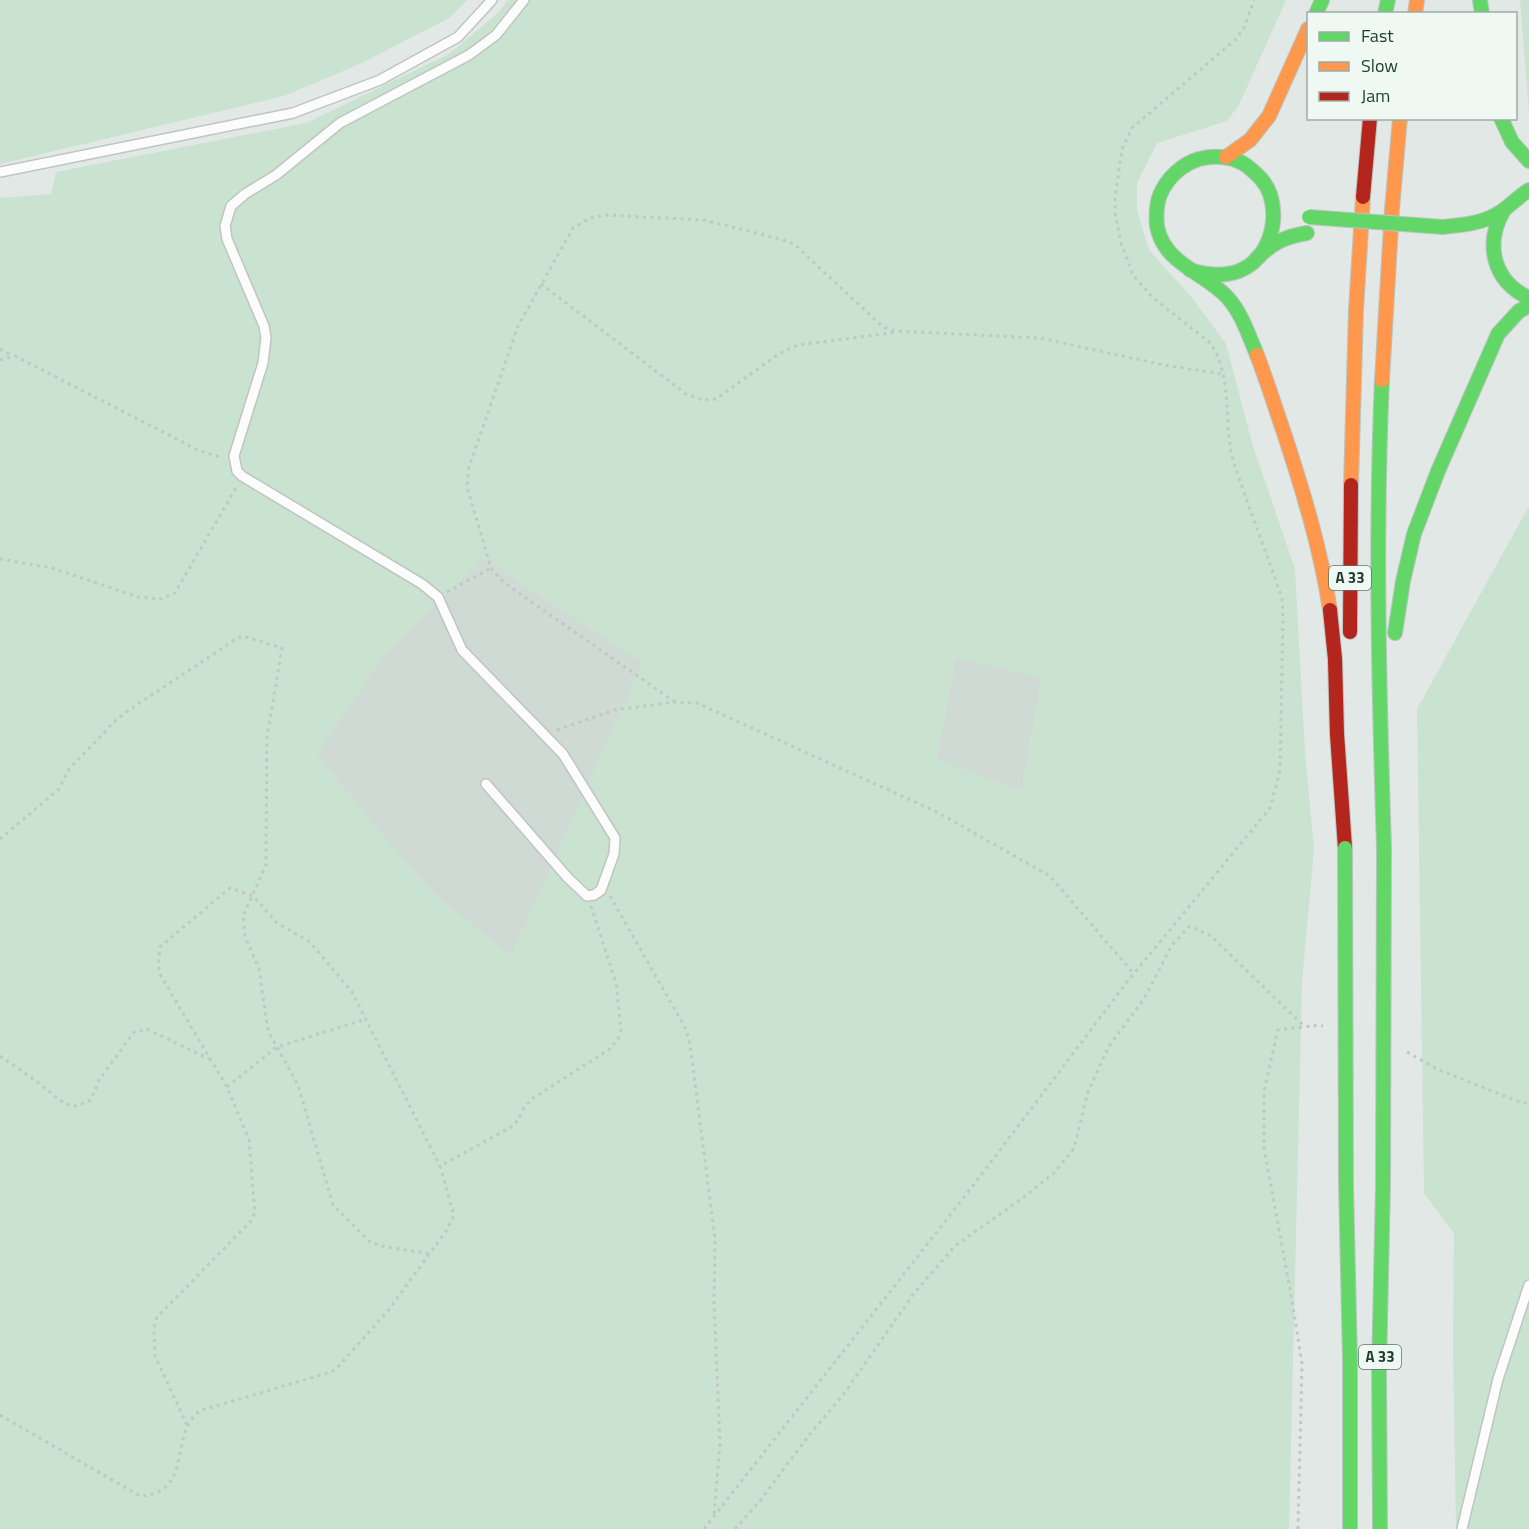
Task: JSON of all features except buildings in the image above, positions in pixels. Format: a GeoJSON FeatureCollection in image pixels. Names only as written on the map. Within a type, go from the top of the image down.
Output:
{"type":"FeatureCollection","features":[{"type":"Feature","properties":{"kind":"highway"},"geometry":{"type":"LineString","coordinates":[[1226,157],[1250,140],[1269,116],[1307,31]]}},
{"type":"Feature","properties":{"kind":"highway","name":"A 33"},"geometry":{"type":"LineString","coordinates":[[1350,646],[1350,490],[1355,309],[1370,120]]}},
{"type":"Feature","properties":{"kind":"highway","name":"A 33"},"geometry":{"type":"LineString","coordinates":[[1380,1529],[1379,1370],[1383,1185],[1384,848],[1379,719],[1379,509],[1384,321],[1400,120]]}},
{"type":"Feature","properties":{"kind":"highway"},"geometry":{"type":"LineString","coordinates":[[1502,120],[1510,140],[1529,161]]}},
{"type":"Feature","properties":{"kind":"highway"},"geometry":{"type":"LineString","coordinates":[[1345,848],[1337,732],[1334,635],[1309,511],[1269,386],[1242,317],[1224,293],[1176,261],[1165,248],[1158,232],[1156,215],[1158,198],[1166,182],[1177,170],[1192,160],[1209,156],[1226,157],[1242,162],[1256,172],[1283,206],[1309,217],[1443,227],[1474,224],[1504,210]]}},
{"type":"Feature","properties":{"kind":"highway"},"geometry":{"type":"LineString","coordinates":[[1529,190],[1519,195],[1504,210],[1497,222],[1493,250],[1503,277],[1512,288],[1529,298]]}},
{"type":"Feature","properties":{"kind":"highway"},"geometry":{"type":"LineString","coordinates":[[1252,263],[1264,251],[1272,236],[1275,219],[1283,206]]}},
{"type":"Feature","properties":{"kind":"highway"},"geometry":{"type":"LineString","coordinates":[[1190,270],[1206,275],[1222,275],[1238,271],[1252,263],[1275,241],[1286,236],[1312,233]]}},
{"type":"Feature","properties":{"kind":"highway"},"geometry":{"type":"LineString","coordinates":[[1351,236],[1406,240]]}},
{"type":"Feature","properties":{"kind":"highway"},"geometry":{"type":"LineString","coordinates":[[1480,249],[1497,264]]}},
{"type":"Feature","properties":{"kind":"highway"},"geometry":{"type":"LineString","coordinates":[[1384,848],[1392,660],[1403,582],[1414,534],[1441,462],[1498,334],[1519,311],[1529,306]]}},
{"type":"Feature","properties":{"kind":"highway","name":"A 33"},"geometry":{"type":"LineString","coordinates":[[1350,706],[1345,848],[1350,1529]]}},
{"type":"Feature","properties":{"kind":"lane"},"geometry":{"type":"LineString","coordinates":[[0,172],[293,113],[380,80],[458,37],[492,0]]}},
{"type":"Feature","properties":{"kind":"lane"},"geometry":{"type":"LineString","coordinates":[[486,784],[568,878],[587,896],[594,895],[601,890],[614,854],[615,838],[563,754],[462,650],[438,597],[422,584],[237,471],[234,456],[263,363],[266,339],[264,326],[227,239],[225,226],[231,206],[245,194],[276,175],[340,123],[469,55],[496,35],[525,0]]}},
{"type":"Feature","properties":{"kind":"lane"},"geometry":{"type":"LineString","coordinates":[[1462,1529],[1498,1379],[1529,1285]]}},
{"type":"Feature","properties":{"kind":"path"},"geometry":{"type":"LineString","coordinates":[[704,1529],[972,1187],[1134,974],[1270,808],[1280,770],[1282,598],[1235,468],[1230,446],[1225,388],[1214,349],[1208,341],[1152,297],[1133,275],[1121,243],[1115,213],[1122,148],[1132,128],[1235,40],[1244,28],[1254,0]]}},
{"type":"Feature","properties":{"kind":"path"},"geometry":{"type":"LineString","coordinates":[[675,702],[503,582],[491,568],[467,487],[468,470],[518,326],[573,228],[590,218],[606,215],[704,220],[794,244],[883,327],[896,331],[1040,338],[1164,365],[1222,374]]}},
{"type":"Feature","properties":{"kind":"path"},"geometry":{"type":"LineString","coordinates":[[541,284],[686,394],[702,400],[716,399],[780,353],[798,345],[903,332]]}},
{"type":"Feature","properties":{"kind":"path"},"geometry":{"type":"LineString","coordinates":[[0,349],[198,450],[235,462]]}},
{"type":"Feature","properties":{"kind":"path"},"geometry":{"type":"LineString","coordinates":[[0,360],[15,356]]}},
{"type":"Feature","properties":{"kind":"path"},"geometry":{"type":"LineString","coordinates":[[0,559],[52,568],[138,597],[162,599],[175,593],[242,476]]}},
{"type":"Feature","properties":{"kind":"path"},"geometry":{"type":"LineString","coordinates":[[438,597],[491,568]]}},
{"type":"Feature","properties":{"kind":"path"},"geometry":{"type":"LineString","coordinates":[[0,839],[59,789],[69,769],[116,720],[129,710],[243,636],[282,648],[267,737],[266,865],[243,916],[245,936],[259,969],[268,1031],[298,1085],[333,1205],[370,1242],[430,1254]]}},
{"type":"Feature","properties":{"kind":"path"},"geometry":{"type":"LineString","coordinates":[[543,735],[614,710],[675,702],[697,703],[927,808],[1050,876],[1134,974]]}},
{"type":"Feature","properties":{"kind":"path"},"geometry":{"type":"LineString","coordinates":[[603,885],[687,1029],[690,1044],[715,1238],[714,1301],[720,1444],[714,1517]]}},
{"type":"Feature","properties":{"kind":"path"},"geometry":{"type":"LineString","coordinates":[[0,1415],[140,1496],[148,1496],[166,1487],[174,1478],[188,1425],[199,1411],[336,1369],[387,1312],[447,1230],[454,1215],[440,1166],[352,992],[310,942],[277,923],[253,896],[230,888],[160,947],[158,966],[161,976],[227,1087],[249,1140],[255,1213],[251,1221],[157,1317],[154,1328],[155,1356],[188,1425]]}},
{"type":"Feature","properties":{"kind":"path"},"geometry":{"type":"LineString","coordinates":[[440,1166],[513,1126],[532,1098],[610,1049],[618,1040],[621,1030],[616,983],[587,896]]}},
{"type":"Feature","properties":{"kind":"path"},"geometry":{"type":"LineString","coordinates":[[735,1529],[843,1395],[908,1300],[928,1276],[955,1246],[1055,1172],[1074,1148],[1088,1092],[1110,1046],[1144,999],[1172,945],[1190,926],[1211,936],[1305,1027]]}},
{"type":"Feature","properties":{"kind":"path"},"geometry":{"type":"LineString","coordinates":[[227,1087],[277,1047],[366,1018]]}},
{"type":"Feature","properties":{"kind":"path"},"geometry":{"type":"LineString","coordinates":[[1298,1529],[1302,1364],[1264,1148],[1264,1091],[1278,1030],[1320,1025]]}},
{"type":"Feature","properties":{"kind":"path"},"geometry":{"type":"LineString","coordinates":[[0,1056],[65,1104],[77,1106],[90,1100],[99,1080],[134,1032],[147,1029],[211,1059]]}},
{"type":"Feature","properties":{"kind":"path"},"geometry":{"type":"LineString","coordinates":[[1437,1069],[1529,1104]]}},
{"type":"Feature","properties":{"kind":"shaded area"},"geometry":{"type":"Polygon","coordinates":[[[483,559],[643,663],[511,956],[440,899],[392,847],[316,754],[387,651],[483,559]]]}},
{"type":"Feature","properties":{"kind":"shaded area"},"geometry":{"type":"Polygon","coordinates":[[[956,658],[1042,677],[1022,791],[936,760],[956,658]]]}},
{"type":"Feature","properties":{"kind":"green space"},"geometry":{"type":"Polygon","coordinates":[[[0,0],[467,0],[449,18],[362,63],[284,96],[0,164],[0,0]]]}},
{"type":"Feature","properties":{"kind":"green space"},"geometry":{"type":"Polygon","coordinates":[[[508,0],[1286,0],[1239,105],[1227,121],[1157,143],[1137,183],[1137,210],[1149,250],[1193,299],[1226,344],[1252,443],[1295,569],[1305,753],[1314,849],[1302,983],[1289,1529],[0,1529],[0,198],[51,194],[56,172],[306,123],[449,54],[498,13],[508,0]],[[483,559],[387,651],[316,754],[392,847],[440,899],[511,956],[642,663],[483,559]],[[956,658],[936,759],[1021,791],[1042,678],[956,658]]]}},
{"type":"Feature","properties":{"kind":"green space"},"geometry":{"type":"Polygon","coordinates":[[[1520,0],[1529,0],[1529,112],[1520,0]]]}},
{"type":"Feature","properties":{"kind":"green space"},"geometry":{"type":"Polygon","coordinates":[[[1529,506],[1529,1529],[1456,1529],[1454,1234],[1424,1193],[1417,709],[1529,506]]]}},
{"type":"Feature","properties":{"kind":"traffic: fast"},"geometry":{"type":"LineString","coordinates":[[1317,12],[1322,0]]}},
{"type":"Feature","properties":{"kind":"traffic: fast"},"geometry":{"type":"LineString","coordinates":[[1385,12],[1388,0]]}},
{"type":"Feature","properties":{"kind":"traffic: fast"},"geometry":{"type":"LineString","coordinates":[[1480,0],[1482,12]]}},
{"type":"Feature","properties":{"kind":"traffic: fast"},"geometry":{"type":"LineString","coordinates":[[1502,120],[1512,142],[1529,161]]}},
{"type":"Feature","properties":{"kind":"traffic: fast"},"geometry":{"type":"LineString","coordinates":[[1190,270],[1196,272],[1214,275],[1239,271],[1258,258],[1269,238],[1273,216],[1270,194],[1264,182],[1247,166],[1236,160],[1224,157],[1205,158],[1193,161],[1181,168],[1171,177],[1160,195],[1157,226],[1161,239],[1176,259],[1187,267],[1197,274],[1219,289],[1233,304],[1245,325],[1257,355]]}},
{"type":"Feature","properties":{"kind":"traffic: fast"},"geometry":{"type":"LineString","coordinates":[[1443,227],[1489,218],[1529,190]]}},
{"type":"Feature","properties":{"kind":"traffic: fast"},"geometry":{"type":"LineString","coordinates":[[1504,210],[1494,236],[1495,260],[1507,282],[1529,298]]}},
{"type":"Feature","properties":{"kind":"traffic: fast"},"geometry":{"type":"LineString","coordinates":[[1309,217],[1443,227]]}},
{"type":"Feature","properties":{"kind":"traffic: fast"},"geometry":{"type":"LineString","coordinates":[[1257,258],[1280,241],[1307,233]]}},
{"type":"Feature","properties":{"kind":"traffic: fast"},"geometry":{"type":"LineString","coordinates":[[1395,633],[1403,581],[1414,534],[1438,471],[1498,334],[1519,311],[1529,306]]}},
{"type":"Feature","properties":{"kind":"traffic: fast"},"geometry":{"type":"LineString","coordinates":[[1382,380],[1378,556],[1384,848]]}},
{"type":"Feature","properties":{"kind":"traffic: fast"},"geometry":{"type":"LineString","coordinates":[[1345,848],[1346,1185]]}},
{"type":"Feature","properties":{"kind":"traffic: fast"},"geometry":{"type":"LineString","coordinates":[[1383,1185],[1384,848]]}},
{"type":"Feature","properties":{"kind":"traffic: fast"},"geometry":{"type":"LineString","coordinates":[[1346,1185],[1350,1360],[1350,1529]]}},
{"type":"Feature","properties":{"kind":"traffic: fast"},"geometry":{"type":"LineString","coordinates":[[1380,1529],[1379,1370],[1383,1185]]}},
{"type":"Feature","properties":{"kind":"traffic: slow"},"geometry":{"type":"LineString","coordinates":[[1415,12],[1417,0]]}},
{"type":"Feature","properties":{"kind":"traffic: slow"},"geometry":{"type":"LineString","coordinates":[[1226,157],[1250,140],[1269,116],[1307,31]]}},
{"type":"Feature","properties":{"kind":"traffic: slow"},"geometry":{"type":"LineString","coordinates":[[1382,380],[1400,120]]}},
{"type":"Feature","properties":{"kind":"traffic: slow"},"geometry":{"type":"LineString","coordinates":[[1351,485],[1356,310],[1363,197]]}},
{"type":"Feature","properties":{"kind":"traffic: slow"},"geometry":{"type":"LineString","coordinates":[[1257,355],[1305,499],[1322,565],[1330,610]]}},
{"type":"Feature","properties":{"kind":"traffic: jam"},"geometry":{"type":"LineString","coordinates":[[1363,197],[1370,120]]}},
{"type":"Feature","properties":{"kind":"traffic: jam"},"geometry":{"type":"LineString","coordinates":[[1350,632],[1351,485]]}},
{"type":"Feature","properties":{"kind":"traffic: jam"},"geometry":{"type":"LineString","coordinates":[[1330,610],[1335,659],[1337,734],[1345,848]]}}]}
